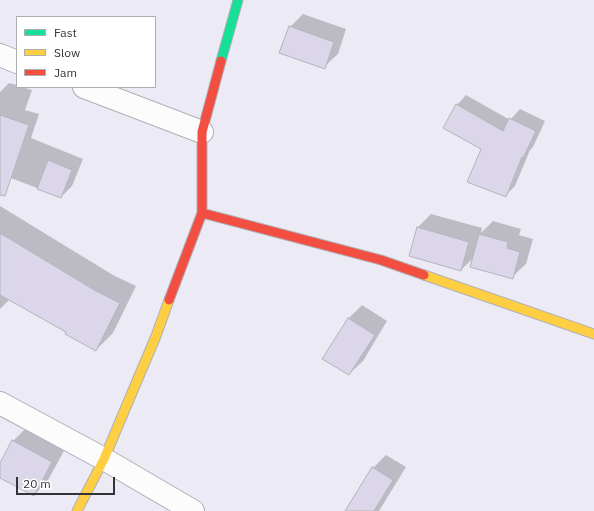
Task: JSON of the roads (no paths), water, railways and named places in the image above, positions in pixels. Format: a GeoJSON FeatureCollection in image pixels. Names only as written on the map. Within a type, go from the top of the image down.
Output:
{"type":"FeatureCollection","features":[{"type":"Feature","properties":{"kind":"street"},"geometry":{"type":"LineString","coordinates":[[77,511],[104,459],[156,336],[202,213],[202,132],[238,0]]}},
{"type":"Feature","properties":{"kind":"street"},"geometry":{"type":"LineString","coordinates":[[0,55],[16,62]]}},
{"type":"Feature","properties":{"kind":"street"},"geometry":{"type":"LineString","coordinates":[[87,88],[202,132]]}},
{"type":"Feature","properties":{"kind":"street"},"geometry":{"type":"LineString","coordinates":[[202,213],[381,260],[594,334]]}},
{"type":"Feature","properties":{"kind":"street"},"geometry":{"type":"LineString","coordinates":[[0,403],[104,459],[193,511]]}}]}
